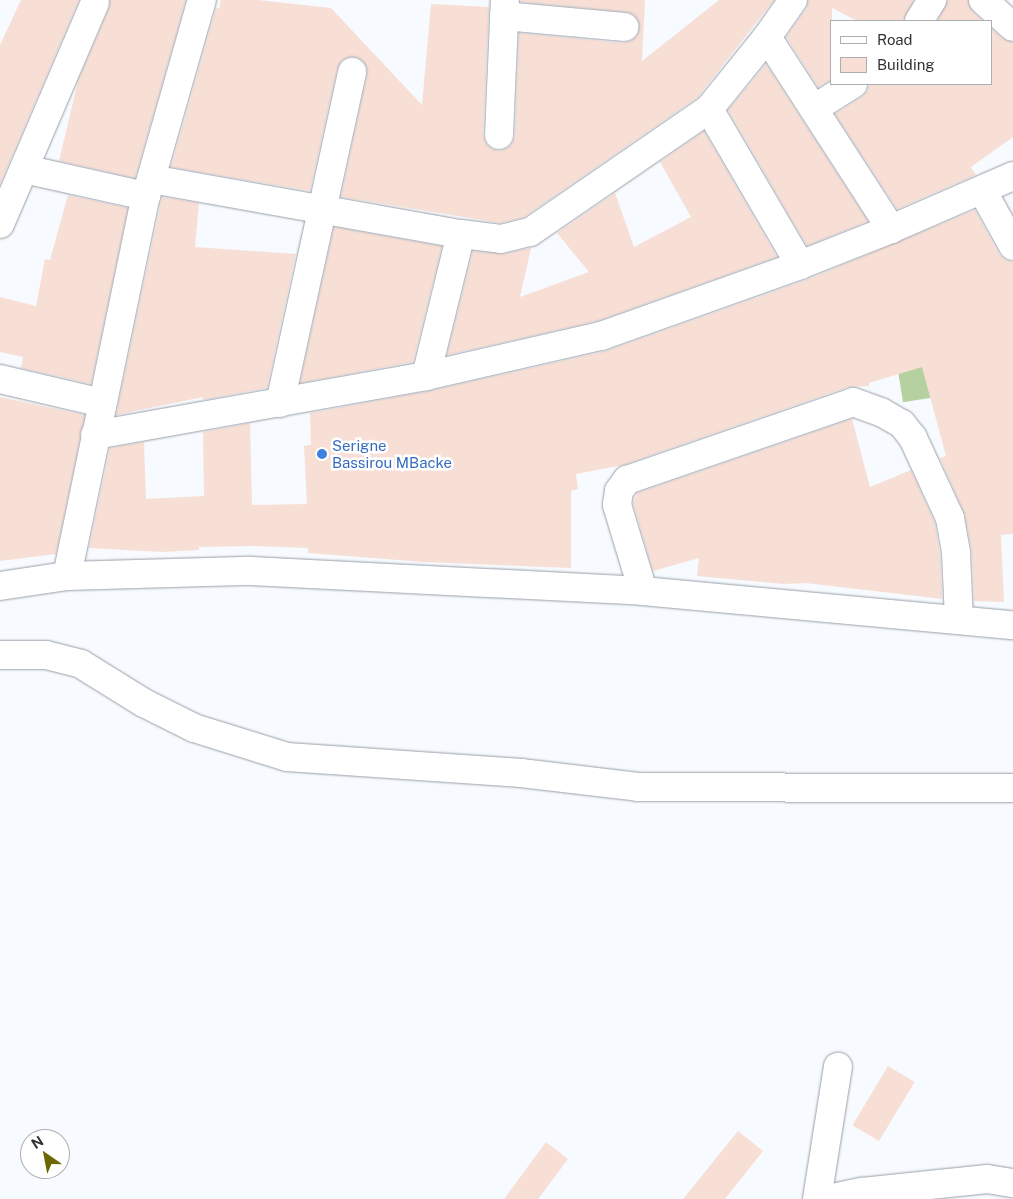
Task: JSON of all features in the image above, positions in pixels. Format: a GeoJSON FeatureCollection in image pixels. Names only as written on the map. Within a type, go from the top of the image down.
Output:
{"type":"FeatureCollection","features":[{"type":"Feature","properties":{"kind":"street"},"geometry":{"type":"LineString","coordinates":[[67,576],[95,435],[149,188],[202,0]]}},
{"type":"Feature","properties":{"kind":"street"},"geometry":{"type":"LineString","coordinates":[[24,169],[149,188],[323,208],[461,234],[501,238],[530,232],[709,109],[767,37],[793,0]]}},
{"type":"Feature","properties":{"kind":"street"},"geometry":{"type":"LineString","coordinates":[[920,20],[932,0]]}},
{"type":"Feature","properties":{"kind":"street"},"geometry":{"type":"LineString","coordinates":[[983,0],[1013,27]]}},
{"type":"Feature","properties":{"kind":"street"},"geometry":{"type":"LineString","coordinates":[[0,224],[95,2]]}},
{"type":"Feature","properties":{"kind":"street"},"geometry":{"type":"LineString","coordinates":[[500,135],[504,8],[624,27]]}},
{"type":"Feature","properties":{"kind":"street"},"geometry":{"type":"LineString","coordinates":[[767,37],[815,108],[891,229]]}},
{"type":"Feature","properties":{"kind":"street"},"geometry":{"type":"LineString","coordinates":[[280,402],[352,72]]}},
{"type":"Feature","properties":{"kind":"street"},"geometry":{"type":"LineString","coordinates":[[815,108],[850,85]]}},
{"type":"Feature","properties":{"kind":"street"},"geometry":{"type":"LineString","coordinates":[[709,109],[800,265]]}},
{"type":"Feature","properties":{"kind":"street"},"geometry":{"type":"LineString","coordinates":[[95,435],[426,376],[601,336],[800,265],[891,229],[1013,176]]}},
{"type":"Feature","properties":{"kind":"street"},"geometry":{"type":"LineString","coordinates":[[982,190],[1013,246]]}},
{"type":"Feature","properties":{"kind":"street"},"geometry":{"type":"LineString","coordinates":[[426,376],[461,234]]}},
{"type":"Feature","properties":{"kind":"street"},"geometry":{"type":"LineString","coordinates":[[0,379],[102,403]]}},
{"type":"Feature","properties":{"kind":"street"},"geometry":{"type":"LineString","coordinates":[[644,590],[617,505],[619,491],[627,480],[853,402],[888,416],[902,424],[913,438],[950,518],[956,553],[959,620]]}},
{"type":"Feature","properties":{"kind":"street"},"geometry":{"type":"LineString","coordinates":[[0,586],[67,576],[251,571],[644,590],[1013,625]]}},
{"type":"Feature","properties":{"kind":"street"},"geometry":{"type":"LineString","coordinates":[[0,655],[46,655],[81,664],[144,703],[194,728],[287,757],[521,773],[638,786],[1013,788]]}},
{"type":"Feature","properties":{"kind":"street"},"geometry":{"type":"LineString","coordinates":[[817,1199],[838,1067]]}},
{"type":"Feature","properties":{"kind":"street"},"geometry":{"type":"LineString","coordinates":[[828,1199],[862,1192],[987,1179],[1013,1183]]}},
{"type":"Feature","properties":{"kind":"green space"},"geometry":{"type":"Polygon","coordinates":[[[978,358],[983,390],[903,402],[898,371],[978,358]]]}},
{"type":"Feature","properties":{"kind":"building"},"geometry":{"type":"Polygon","coordinates":[[[21,0],[79,0],[0,184],[0,45],[21,0]]]}},
{"type":"Feature","properties":{"kind":"building"},"geometry":{"type":"Polygon","coordinates":[[[110,0],[186,0],[135,178],[59,161],[78,81],[109,8],[110,0]]]}},
{"type":"Feature","properties":{"kind":"building"},"geometry":{"type":"Polygon","coordinates":[[[221,0],[258,0],[331,8],[422,105],[431,4],[489,7],[483,134],[485,142],[490,148],[499,151],[506,149],[512,144],[515,136],[519,33],[623,43],[631,41],[637,36],[639,29],[638,20],[633,14],[626,12],[521,2],[521,0],[645,0],[642,61],[719,0],[774,0],[698,97],[524,217],[500,223],[341,197],[367,75],[367,68],[363,61],[355,57],[348,57],[341,61],[337,69],[310,191],[171,167],[216,8],[219,9],[221,0]]]}},
{"type":"Feature","properties":{"kind":"building"},"geometry":{"type":"Polygon","coordinates":[[[808,0],[914,0],[904,20],[855,20],[832,8],[832,20],[830,20],[830,80],[818,87],[786,37],[806,9],[808,0]]]}},
{"type":"Feature","properties":{"kind":"building"},"geometry":{"type":"Polygon","coordinates":[[[948,0],[968,0],[972,11],[982,20],[938,20],[948,0]]]}},
{"type":"Feature","properties":{"kind":"building"},"geometry":{"type":"Polygon","coordinates":[[[993,30],[1003,39],[1013,42],[1013,137],[971,167],[976,175],[897,209],[835,114],[862,97],[869,85],[993,85],[993,30]]]}},
{"type":"Feature","properties":{"kind":"building"},"geometry":{"type":"Polygon","coordinates":[[[766,64],[868,221],[807,246],[728,110],[766,64]]]}},
{"type":"Feature","properties":{"kind":"building"},"geometry":{"type":"Polygon","coordinates":[[[704,131],[777,257],[597,321],[447,355],[473,251],[504,254],[531,248],[520,297],[589,272],[557,233],[615,193],[634,247],[691,217],[660,162],[704,131]]]}},
{"type":"Feature","properties":{"kind":"building"},"geometry":{"type":"Polygon","coordinates":[[[68,195],[128,208],[91,384],[21,368],[23,357],[0,352],[0,297],[36,306],[45,259],[50,260],[68,195]]]}},
{"type":"Feature","properties":{"kind":"building"},"geometry":{"type":"Polygon","coordinates":[[[162,197],[199,203],[195,247],[296,254],[267,388],[203,400],[203,397],[116,415],[162,197]]]}},
{"type":"Feature","properties":{"kind":"building"},"geometry":{"type":"Polygon","coordinates":[[[975,210],[999,254],[1005,260],[1013,262],[1013,534],[1001,535],[1004,602],[974,601],[972,552],[965,515],[940,458],[946,456],[922,367],[869,383],[869,386],[848,387],[623,465],[576,474],[578,489],[571,491],[571,568],[424,562],[308,553],[308,548],[254,546],[199,547],[199,550],[162,552],[89,548],[110,448],[144,442],[146,499],[204,496],[203,432],[250,423],[252,505],[307,504],[304,446],[311,445],[310,413],[429,391],[606,351],[806,280],[975,210]]]}},
{"type":"Feature","properties":{"kind":"building"},"geometry":{"type":"Polygon","coordinates":[[[334,227],[442,246],[413,362],[300,383],[334,227]]]}},
{"type":"Feature","properties":{"kind":"building"},"geometry":{"type":"Polygon","coordinates":[[[0,397],[85,415],[56,554],[0,561],[0,397]]]}},
{"type":"Feature","properties":{"kind":"building"},"geometry":{"type":"Polygon","coordinates":[[[852,419],[870,487],[911,470],[935,523],[940,555],[942,599],[806,583],[784,584],[697,576],[699,558],[653,571],[633,503],[637,493],[852,419]]]}},
{"type":"Feature","properties":{"kind":"building"},"geometry":{"type":"Polygon","coordinates":[[[888,1066],[915,1082],[879,1141],[852,1125],[888,1066]]]}},
{"type":"Feature","properties":{"kind":"building"},"geometry":{"type":"Polygon","coordinates":[[[738,1131],[763,1151],[725,1199],[683,1199],[738,1131]]]}},
{"type":"Feature","properties":{"kind":"building"},"geometry":{"type":"Polygon","coordinates":[[[546,1142],[568,1159],[538,1199],[504,1199],[546,1142]]]}},
{"type":"Feature","properties":{"kind":"place","name":"Serigne Bassirou MBacke"},"geometry":{"type":"Point","coordinates":[322,454]}}]}
